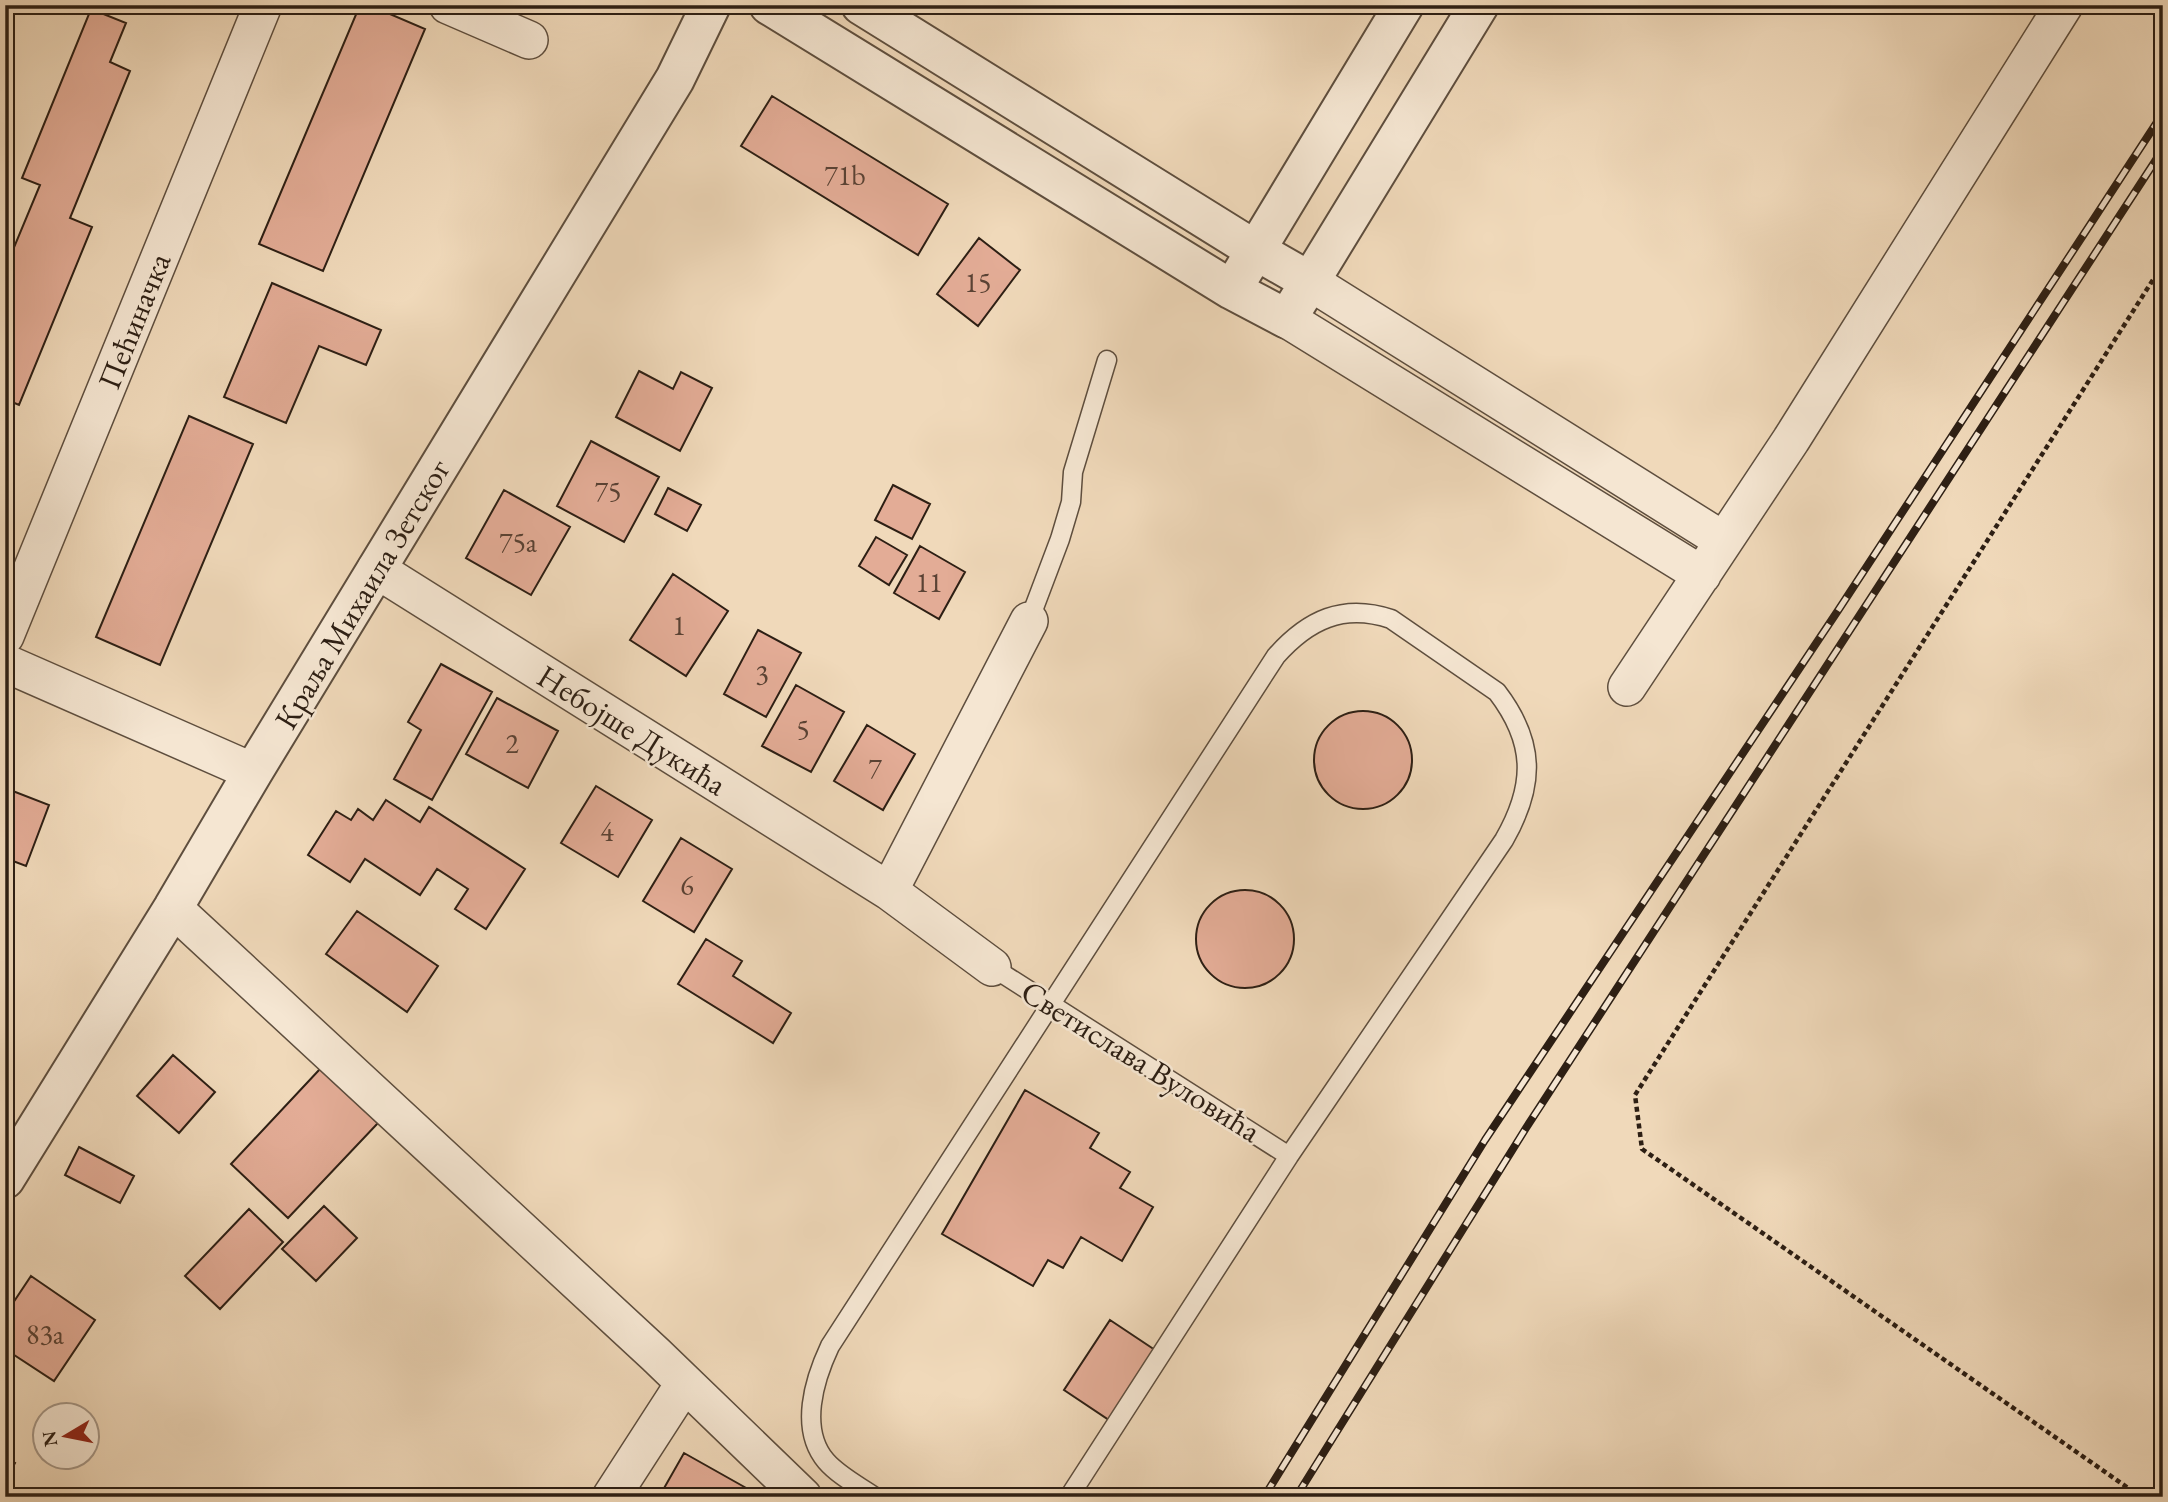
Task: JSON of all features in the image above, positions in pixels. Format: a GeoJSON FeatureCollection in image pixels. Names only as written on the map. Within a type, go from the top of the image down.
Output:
{"type":"FeatureCollection","features":[{"type":"Feature","properties":{"kind":"street","name":"Пећиначка"},"geometry":{"type":"LineString","coordinates":[[5,636],[262,5]]}},
{"type":"Feature","properties":{"kind":"street"},"geometry":{"type":"LineString","coordinates":[[448,5],[529,40]]}},
{"type":"Feature","properties":{"kind":"street","name":"Краља Михаила Зетског"},"geometry":{"type":"LineString","coordinates":[[5,1180],[173,908],[675,79],[710,5]]}},
{"type":"Feature","properties":{"kind":"street"},"geometry":{"type":"LineString","coordinates":[[769,5],[1232,290],[1287,319],[1702,575]]}},
{"type":"Feature","properties":{"kind":"street"},"geometry":{"type":"LineString","coordinates":[[861,5],[1255,250],[1310,281],[1724,541]]}},
{"type":"Feature","properties":{"kind":"street"},"geometry":{"type":"LineString","coordinates":[[1232,290],[1404,5]]}},
{"type":"Feature","properties":{"kind":"street"},"geometry":{"type":"LineString","coordinates":[[1287,319],[1479,5]]}},
{"type":"Feature","properties":{"kind":"street"},"geometry":{"type":"LineString","coordinates":[[1627,687],[1791,440],[2064,5]]}},
{"type":"Feature","properties":{"kind":"street","name":"Небојше Дукића"},"geometry":{"type":"LineString","coordinates":[[376,569],[889,891],[992,967]]}},
{"type":"Feature","properties":{"kind":"street"},"geometry":{"type":"LineString","coordinates":[[889,891],[1029,621]]}},
{"type":"Feature","properties":{"kind":"street"},"geometry":{"type":"LineString","coordinates":[[5,663],[253,772]]}},
{"type":"Feature","properties":{"kind":"street"},"geometry":{"type":"LineString","coordinates":[[173,908],[656,1355],[803,1497]]}},
{"type":"Feature","properties":{"kind":"street"},"geometry":{"type":"LineString","coordinates":[[611,1497],[684,1384]]}},
{"type":"Feature","properties":{"kind":"lane"},"geometry":{"type":"LineString","coordinates":[[1029,621],[1060,539],[1071,502],[1073,472],[1107,360]]}},
{"type":"Feature","properties":{"kind":"lane"},"geometry":{"type":"LineString","coordinates":[[875,1497],[837,1471],[819,1452],[814,1438],[811,1404],[821,1365],[830,1346],[1276,656],[1292,639],[1325,618],[1357,612],[1373,613],[1391,619],[1497,692],[1509,707],[1517,722],[1528,758],[1523,800],[1504,840],[1289,1156],[1069,1497]]}},
{"type":"Feature","properties":{"kind":"lane","name":"Светислава Вуловића"},"geometry":{"type":"LineString","coordinates":[[992,967],[1289,1156]]}},
{"type":"Feature","properties":{"kind":"path"},"geometry":{"type":"LineString","coordinates":[[2141,1497],[1642,1149],[1635,1095],[2163,264]]}},
{"type":"Feature","properties":{"kind":"building"},"geometry":{"type":"Polygon","coordinates":[[[360,5],[369,5],[425,29],[323,271],[259,244],[360,5]]]}},
{"type":"Feature","properties":{"kind":"building"},"geometry":{"type":"Polygon","coordinates":[[[91,9],[126,23],[110,62],[130,71],[70,218],[92,227],[19,405],[5,399],[5,269],[40,185],[22,178],[91,9]]]}},
{"type":"Feature","properties":{"kind":"building"},"geometry":{"type":"Polygon","coordinates":[[[772,96],[948,204],[918,255],[741,146],[772,96]]]}},
{"type":"Feature","properties":{"kind":"building"},"geometry":{"type":"Polygon","coordinates":[[[979,238],[1020,270],[978,326],[937,294],[979,238]]]}},
{"type":"Feature","properties":{"kind":"building"},"geometry":{"type":"Polygon","coordinates":[[[272,283],[381,330],[366,365],[319,346],[286,423],[224,397],[272,283]]]}},
{"type":"Feature","properties":{"kind":"building"},"geometry":{"type":"Polygon","coordinates":[[[639,371],[673,389],[681,372],[712,388],[680,451],[616,417],[639,371]]]}},
{"type":"Feature","properties":{"kind":"building"},"geometry":{"type":"Polygon","coordinates":[[[189,416],[253,444],[160,665],[96,637],[189,416]]]}},
{"type":"Feature","properties":{"kind":"building"},"geometry":{"type":"Polygon","coordinates":[[[591,441],[659,477],[624,542],[557,506],[591,441]]]}},
{"type":"Feature","properties":{"kind":"building"},"geometry":{"type":"Polygon","coordinates":[[[893,485],[930,504],[912,539],[875,520],[893,485]]]}},
{"type":"Feature","properties":{"kind":"building"},"geometry":{"type":"Polygon","coordinates":[[[668,488],[701,505],[687,531],[655,514],[668,488]]]}},
{"type":"Feature","properties":{"kind":"building"},"geometry":{"type":"Polygon","coordinates":[[[504,490],[570,527],[531,595],[466,558],[504,490]]]}},
{"type":"Feature","properties":{"kind":"building"},"geometry":{"type":"Polygon","coordinates":[[[876,537],[907,555],[889,585],[859,566],[876,537]]]}},
{"type":"Feature","properties":{"kind":"building"},"geometry":{"type":"Polygon","coordinates":[[[920,546],[965,572],[939,619],[894,593],[920,546]]]}},
{"type":"Feature","properties":{"kind":"building"},"geometry":{"type":"Polygon","coordinates":[[[673,574],[728,611],[686,676],[630,640],[673,574]]]}},
{"type":"Feature","properties":{"kind":"building"},"geometry":{"type":"Polygon","coordinates":[[[758,630],[801,653],[766,717],[724,694],[758,630]]]}},
{"type":"Feature","properties":{"kind":"building"},"geometry":{"type":"Polygon","coordinates":[[[441,664],[492,692],[432,800],[394,779],[421,730],[408,722],[441,664]]]}},
{"type":"Feature","properties":{"kind":"building"},"geometry":{"type":"Polygon","coordinates":[[[796,685],[844,712],[811,772],[762,746],[796,685]]]}},
{"type":"Feature","properties":{"kind":"building"},"geometry":{"type":"Polygon","coordinates":[[[497,698],[558,731],[528,788],[466,754],[497,698]]]}},
{"type":"Feature","properties":{"kind":"building"},"geometry":{"type":"Polygon","coordinates":[[[1363,711],[1382,714],[1398,725],[1409,741],[1412,760],[1409,779],[1398,795],[1382,806],[1363,809],[1344,806],[1328,795],[1317,779],[1314,760],[1317,741],[1328,725],[1344,714],[1363,711]]]}},
{"type":"Feature","properties":{"kind":"building"},"geometry":{"type":"Polygon","coordinates":[[[867,725],[915,754],[883,810],[834,781],[867,725]]]}},
{"type":"Feature","properties":{"kind":"building"},"geometry":{"type":"Polygon","coordinates":[[[596,786],[652,820],[618,877],[561,843],[596,786]]]}},
{"type":"Feature","properties":{"kind":"building"},"geometry":{"type":"Polygon","coordinates":[[[5,788],[49,805],[26,866],[5,858],[5,788]]]}},
{"type":"Feature","properties":{"kind":"building"},"geometry":{"type":"Polygon","coordinates":[[[386,800],[420,822],[429,807],[525,869],[486,929],[455,909],[468,889],[437,869],[420,895],[365,859],[350,882],[308,855],[336,811],[351,820],[358,809],[373,820],[386,800]]]}},
{"type":"Feature","properties":{"kind":"building"},"geometry":{"type":"Polygon","coordinates":[[[681,838],[732,869],[694,932],[643,901],[681,838]]]}},
{"type":"Feature","properties":{"kind":"building"},"geometry":{"type":"Polygon","coordinates":[[[1245,890],[1264,894],[1280,904],[1290,920],[1294,939],[1290,958],[1280,974],[1264,984],[1245,988],[1226,984],[1210,974],[1200,958],[1196,939],[1200,920],[1210,904],[1226,894],[1245,890]]]}},
{"type":"Feature","properties":{"kind":"building"},"geometry":{"type":"Polygon","coordinates":[[[357,911],[438,966],[407,1012],[326,954],[357,911]]]}},
{"type":"Feature","properties":{"kind":"building"},"geometry":{"type":"Polygon","coordinates":[[[706,939],[742,961],[733,976],[791,1013],[773,1043],[678,984],[706,939]]]}},
{"type":"Feature","properties":{"kind":"building"},"geometry":{"type":"Polygon","coordinates":[[[173,1055],[215,1092],[179,1133],[137,1096],[173,1055]]]}},
{"type":"Feature","properties":{"kind":"building"},"geometry":{"type":"Polygon","coordinates":[[[320,1069],[378,1123],[288,1218],[231,1164],[320,1069]]]}},
{"type":"Feature","properties":{"kind":"building"},"geometry":{"type":"Polygon","coordinates":[[[1025,1090],[1099,1133],[1090,1148],[1130,1172],[1120,1188],[1153,1207],[1122,1261],[1081,1237],[1063,1268],[1048,1260],[1033,1286],[942,1234],[1025,1090]]]}},
{"type":"Feature","properties":{"kind":"building"},"geometry":{"type":"Polygon","coordinates":[[[79,1147],[134,1176],[120,1203],[65,1175],[79,1147]]]}},
{"type":"Feature","properties":{"kind":"building"},"geometry":{"type":"Polygon","coordinates":[[[324,1206],[357,1238],[316,1281],[282,1249],[324,1206]]]}},
{"type":"Feature","properties":{"kind":"building"},"geometry":{"type":"Polygon","coordinates":[[[249,1209],[283,1242],[220,1309],[185,1276],[249,1209]]]}},
{"type":"Feature","properties":{"kind":"building"},"geometry":{"type":"Polygon","coordinates":[[[31,1276],[95,1320],[54,1381],[5,1349],[5,1315],[31,1276]]]}},
{"type":"Feature","properties":{"kind":"building"},"geometry":{"type":"Polygon","coordinates":[[[1110,1320],[1155,1350],[1109,1420],[1064,1390],[1110,1320]]]}},
{"type":"Feature","properties":{"kind":"building"},"geometry":{"type":"Polygon","coordinates":[[[684,1453],[748,1489],[743,1497],[659,1497],[684,1453]]]}},
{"type":"Feature","properties":{"kind":"building"},"geometry":{"type":"Polygon","coordinates":[[[5,1458],[15,1463],[5,1482],[5,1458]]]}},
{"type":"Feature","properties":{"kind":"railway"},"geometry":{"type":"LineString","coordinates":[[1264,1497],[1485,1140],[1839,609],[2163,113]]}},
{"type":"Feature","properties":{"kind":"railway"},"geometry":{"type":"LineString","coordinates":[[1296,1497],[1526,1128],[2163,149]]}}]}
